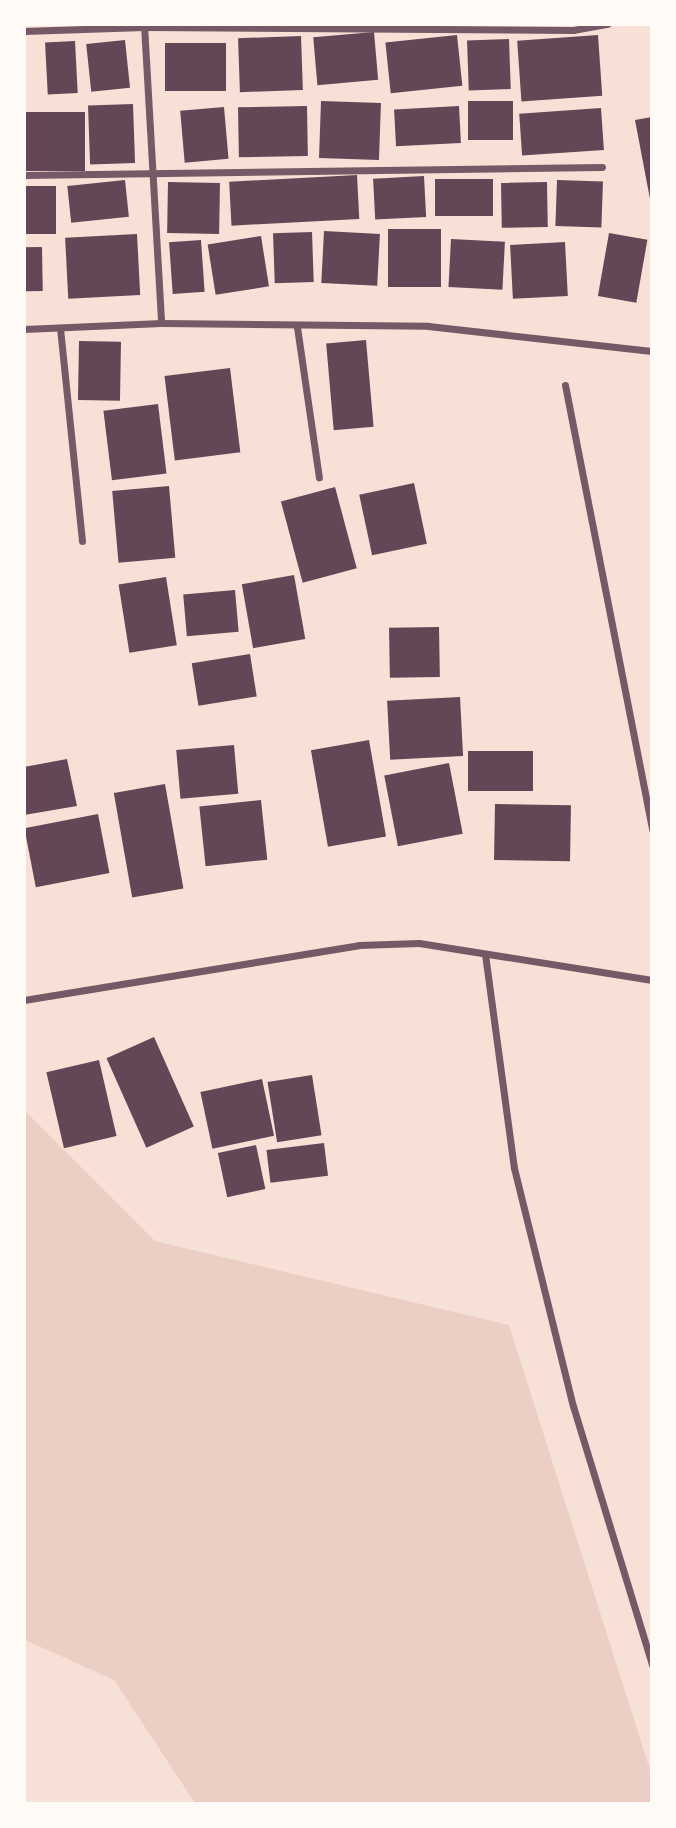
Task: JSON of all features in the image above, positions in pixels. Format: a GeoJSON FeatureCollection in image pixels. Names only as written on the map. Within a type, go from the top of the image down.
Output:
{"type":"FeatureCollection","features":[{"type":"Feature","properties":{"kind":"street"},"geometry":{"type":"LineString","coordinates":[[24,31],[144,26],[573,30],[607,24]]}},
{"type":"Feature","properties":{"kind":"street"},"geometry":{"type":"LineString","coordinates":[[144,26],[161,323]]}},
{"type":"Feature","properties":{"kind":"street"},"geometry":{"type":"LineString","coordinates":[[24,175],[601,167]]}},
{"type":"Feature","properties":{"kind":"street"},"geometry":{"type":"LineString","coordinates":[[24,329],[161,323],[297,327],[428,326],[652,351]]}},
{"type":"Feature","properties":{"kind":"street"},"geometry":{"type":"LineString","coordinates":[[297,327],[320,477]]}},
{"type":"Feature","properties":{"kind":"street"},"geometry":{"type":"LineString","coordinates":[[61,328],[82,541]]}},
{"type":"Feature","properties":{"kind":"street"},"geometry":{"type":"LineString","coordinates":[[565,385],[652,830]]}},
{"type":"Feature","properties":{"kind":"street"},"geometry":{"type":"LineString","coordinates":[[24,1000],[359,945],[419,943],[652,980]]}},
{"type":"Feature","properties":{"kind":"street"},"geometry":{"type":"LineString","coordinates":[[485,954],[514,1168],[573,1406],[652,1665]]}},
{"type":"Feature","properties":{"kind":"shaded area"},"geometry":{"type":"Polygon","coordinates":[[[24,1110],[155,1241],[509,1325],[651,1773],[651,1803],[195,1803],[114,1680],[25,1640],[24,1110]]]}},
{"type":"Feature","properties":{"kind":"building"},"geometry":{"type":"Polygon","coordinates":[[[374,32],[378,80],[317,85],[313,37],[374,32]]]}},
{"type":"Feature","properties":{"kind":"building"},"geometry":{"type":"Polygon","coordinates":[[[457,35],[462,86],[391,93],[385,43],[457,35]]]}},
{"type":"Feature","properties":{"kind":"building"},"geometry":{"type":"Polygon","coordinates":[[[598,35],[602,96],[521,102],[517,41],[598,35]]]}},
{"type":"Feature","properties":{"kind":"building"},"geometry":{"type":"Polygon","coordinates":[[[301,36],[303,90],[240,92],[238,38],[301,36]]]}},
{"type":"Feature","properties":{"kind":"building"},"geometry":{"type":"Polygon","coordinates":[[[509,39],[511,89],[469,90],[467,40],[509,39]]]}},
{"type":"Feature","properties":{"kind":"building"},"geometry":{"type":"Polygon","coordinates":[[[125,40],[130,88],[91,92],[86,44],[125,40]]]}},
{"type":"Feature","properties":{"kind":"building"},"geometry":{"type":"Polygon","coordinates":[[[75,41],[78,93],[48,94],[45,43],[75,41]]]}},
{"type":"Feature","properties":{"kind":"building"},"geometry":{"type":"Polygon","coordinates":[[[165,43],[226,43],[226,91],[165,91],[165,43]]]}},
{"type":"Feature","properties":{"kind":"building"},"geometry":{"type":"Polygon","coordinates":[[[321,101],[381,103],[379,160],[319,158],[321,101]]]}},
{"type":"Feature","properties":{"kind":"building"},"geometry":{"type":"Polygon","coordinates":[[[468,101],[513,101],[513,140],[468,140],[468,101]]]}},
{"type":"Feature","properties":{"kind":"building"},"geometry":{"type":"Polygon","coordinates":[[[133,104],[135,163],[90,165],[88,106],[133,104]]]}},
{"type":"Feature","properties":{"kind":"building"},"geometry":{"type":"Polygon","coordinates":[[[307,106],[308,156],[239,157],[238,107],[307,106]]]}},
{"type":"Feature","properties":{"kind":"building"},"geometry":{"type":"Polygon","coordinates":[[[459,106],[461,143],[396,146],[394,109],[459,106]]]}},
{"type":"Feature","properties":{"kind":"building"},"geometry":{"type":"Polygon","coordinates":[[[224,107],[229,159],[185,163],[180,111],[224,107]]]}},
{"type":"Feature","properties":{"kind":"building"},"geometry":{"type":"Polygon","coordinates":[[[601,108],[604,150],[522,156],[519,114],[601,108]]]}},
{"type":"Feature","properties":{"kind":"building"},"geometry":{"type":"Polygon","coordinates":[[[24,112],[85,112],[85,171],[24,171],[24,112]]]}},
{"type":"Feature","properties":{"kind":"building"},"geometry":{"type":"Polygon","coordinates":[[[652,117],[652,198],[650,199],[635,120],[652,117]]]}},
{"type":"Feature","properties":{"kind":"building"},"geometry":{"type":"Polygon","coordinates":[[[357,175],[359,219],[231,226],[229,182],[357,175]]]}},
{"type":"Feature","properties":{"kind":"building"},"geometry":{"type":"Polygon","coordinates":[[[424,176],[426,217],[375,220],[373,179],[424,176]]]}},
{"type":"Feature","properties":{"kind":"building"},"geometry":{"type":"Polygon","coordinates":[[[435,179],[493,179],[493,216],[435,216],[435,179]]]}},
{"type":"Feature","properties":{"kind":"building"},"geometry":{"type":"Polygon","coordinates":[[[125,180],[129,217],[71,223],[67,186],[125,180]]]}},
{"type":"Feature","properties":{"kind":"building"},"geometry":{"type":"Polygon","coordinates":[[[557,180],[603,182],[601,228],[555,226],[557,180]]]}},
{"type":"Feature","properties":{"kind":"building"},"geometry":{"type":"Polygon","coordinates":[[[168,182],[220,183],[219,234],[167,233],[168,182]]]}},
{"type":"Feature","properties":{"kind":"building"},"geometry":{"type":"Polygon","coordinates":[[[547,182],[548,227],[502,228],[501,183],[547,182]]]}},
{"type":"Feature","properties":{"kind":"building"},"geometry":{"type":"Polygon","coordinates":[[[24,186],[56,186],[56,234],[24,234],[24,186]]]}},
{"type":"Feature","properties":{"kind":"building"},"geometry":{"type":"Polygon","coordinates":[[[388,229],[441,229],[441,287],[388,287],[388,229]]]}},
{"type":"Feature","properties":{"kind":"building"},"geometry":{"type":"Polygon","coordinates":[[[324,231],[380,234],[377,286],[321,283],[324,231]]]}},
{"type":"Feature","properties":{"kind":"building"},"geometry":{"type":"Polygon","coordinates":[[[312,232],[314,282],[275,283],[273,233],[312,232]]]}},
{"type":"Feature","properties":{"kind":"building"},"geometry":{"type":"Polygon","coordinates":[[[609,233],[647,240],[636,303],[598,296],[609,233]]]}},
{"type":"Feature","properties":{"kind":"building"},"geometry":{"type":"Polygon","coordinates":[[[137,234],[140,295],[68,299],[65,238],[137,234]]]}},
{"type":"Feature","properties":{"kind":"building"},"geometry":{"type":"Polygon","coordinates":[[[261,236],[269,286],[216,295],[208,244],[261,236]]]}},
{"type":"Feature","properties":{"kind":"building"},"geometry":{"type":"Polygon","coordinates":[[[451,239],[505,242],[502,290],[448,287],[451,239]]]}},
{"type":"Feature","properties":{"kind":"building"},"geometry":{"type":"Polygon","coordinates":[[[201,240],[205,292],[173,294],[169,242],[201,240]]]}},
{"type":"Feature","properties":{"kind":"building"},"geometry":{"type":"Polygon","coordinates":[[[565,242],[568,296],[513,299],[510,245],[565,242]]]}},
{"type":"Feature","properties":{"kind":"building"},"geometry":{"type":"Polygon","coordinates":[[[24,247],[42,247],[43,291],[25,291],[24,247]]]}},
{"type":"Feature","properties":{"kind":"building"},"geometry":{"type":"Polygon","coordinates":[[[366,340],[374,427],[334,430],[326,343],[366,340]]]}},
{"type":"Feature","properties":{"kind":"building"},"geometry":{"type":"Polygon","coordinates":[[[79,341],[121,342],[120,401],[78,400],[79,341]]]}},
{"type":"Feature","properties":{"kind":"building"},"geometry":{"type":"Polygon","coordinates":[[[230,368],[240,452],[175,460],[164,376],[230,368]]]}},
{"type":"Feature","properties":{"kind":"building"},"geometry":{"type":"Polygon","coordinates":[[[158,404],[167,473],[112,480],[103,411],[158,404]]]}},
{"type":"Feature","properties":{"kind":"building"},"geometry":{"type":"Polygon","coordinates":[[[414,483],[427,544],[372,555],[359,495],[414,483]]]}},
{"type":"Feature","properties":{"kind":"building"},"geometry":{"type":"Polygon","coordinates":[[[169,486],[175,558],[118,563],[112,491],[169,486]]]}},
{"type":"Feature","properties":{"kind":"building"},"geometry":{"type":"Polygon","coordinates":[[[335,487],[357,568],[303,583],[281,501],[335,487]]]}},
{"type":"Feature","properties":{"kind":"building"},"geometry":{"type":"Polygon","coordinates":[[[294,575],[305,639],[253,648],[242,584],[294,575]]]}},
{"type":"Feature","properties":{"kind":"building"},"geometry":{"type":"Polygon","coordinates":[[[166,577],[177,645],[129,653],[119,585],[166,577]]]}},
{"type":"Feature","properties":{"kind":"building"},"geometry":{"type":"Polygon","coordinates":[[[235,590],[239,632],[187,636],[183,595],[235,590]]]}},
{"type":"Feature","properties":{"kind":"building"},"geometry":{"type":"Polygon","coordinates":[[[439,627],[440,677],[390,678],[389,628],[439,627]]]}},
{"type":"Feature","properties":{"kind":"building"},"geometry":{"type":"Polygon","coordinates":[[[250,654],[257,696],[198,706],[192,663],[250,654]]]}},
{"type":"Feature","properties":{"kind":"building"},"geometry":{"type":"Polygon","coordinates":[[[460,697],[463,756],[390,760],[387,701],[460,697]]]}},
{"type":"Feature","properties":{"kind":"building"},"geometry":{"type":"Polygon","coordinates":[[[369,740],[386,837],[328,847],[311,750],[369,740]]]}},
{"type":"Feature","properties":{"kind":"building"},"geometry":{"type":"Polygon","coordinates":[[[234,745],[238,794],[180,799],[176,750],[234,745]]]}},
{"type":"Feature","properties":{"kind":"building"},"geometry":{"type":"Polygon","coordinates":[[[468,751],[533,751],[533,791],[468,791],[468,751]]]}},
{"type":"Feature","properties":{"kind":"building"},"geometry":{"type":"Polygon","coordinates":[[[67,759],[77,806],[24,815],[24,767],[67,759]]]}},
{"type":"Feature","properties":{"kind":"building"},"geometry":{"type":"Polygon","coordinates":[[[449,763],[463,834],[398,846],[384,776],[449,763]]]}},
{"type":"Feature","properties":{"kind":"building"},"geometry":{"type":"Polygon","coordinates":[[[165,784],[183,888],[132,897],[114,793],[165,784]]]}},
{"type":"Feature","properties":{"kind":"building"},"geometry":{"type":"Polygon","coordinates":[[[261,800],[267,860],[206,866],[199,806],[261,800]]]}},
{"type":"Feature","properties":{"kind":"building"},"geometry":{"type":"Polygon","coordinates":[[[495,804],[571,805],[570,861],[494,860],[495,804]]]}},
{"type":"Feature","properties":{"kind":"building"},"geometry":{"type":"Polygon","coordinates":[[[98,814],[109,873],[36,887],[24,828],[98,814]]]}},
{"type":"Feature","properties":{"kind":"building"},"geometry":{"type":"Polygon","coordinates":[[[154,1037],[194,1127],[146,1148],[106,1058],[154,1037]]]}},
{"type":"Feature","properties":{"kind":"building"},"geometry":{"type":"Polygon","coordinates":[[[99,1060],[117,1136],[64,1148],[46,1072],[99,1060]]]}},
{"type":"Feature","properties":{"kind":"building"},"geometry":{"type":"Polygon","coordinates":[[[312,1075],[322,1135],[277,1142],[268,1082],[312,1075]]]}},
{"type":"Feature","properties":{"kind":"building"},"geometry":{"type":"Polygon","coordinates":[[[262,1079],[274,1136],[212,1149],[200,1092],[262,1079]]]}},
{"type":"Feature","properties":{"kind":"building"},"geometry":{"type":"Polygon","coordinates":[[[324,1143],[328,1176],[270,1183],[266,1150],[324,1143]]]}},
{"type":"Feature","properties":{"kind":"building"},"geometry":{"type":"Polygon","coordinates":[[[256,1145],[265,1189],[227,1197],[218,1153],[256,1145]]]}}]}
